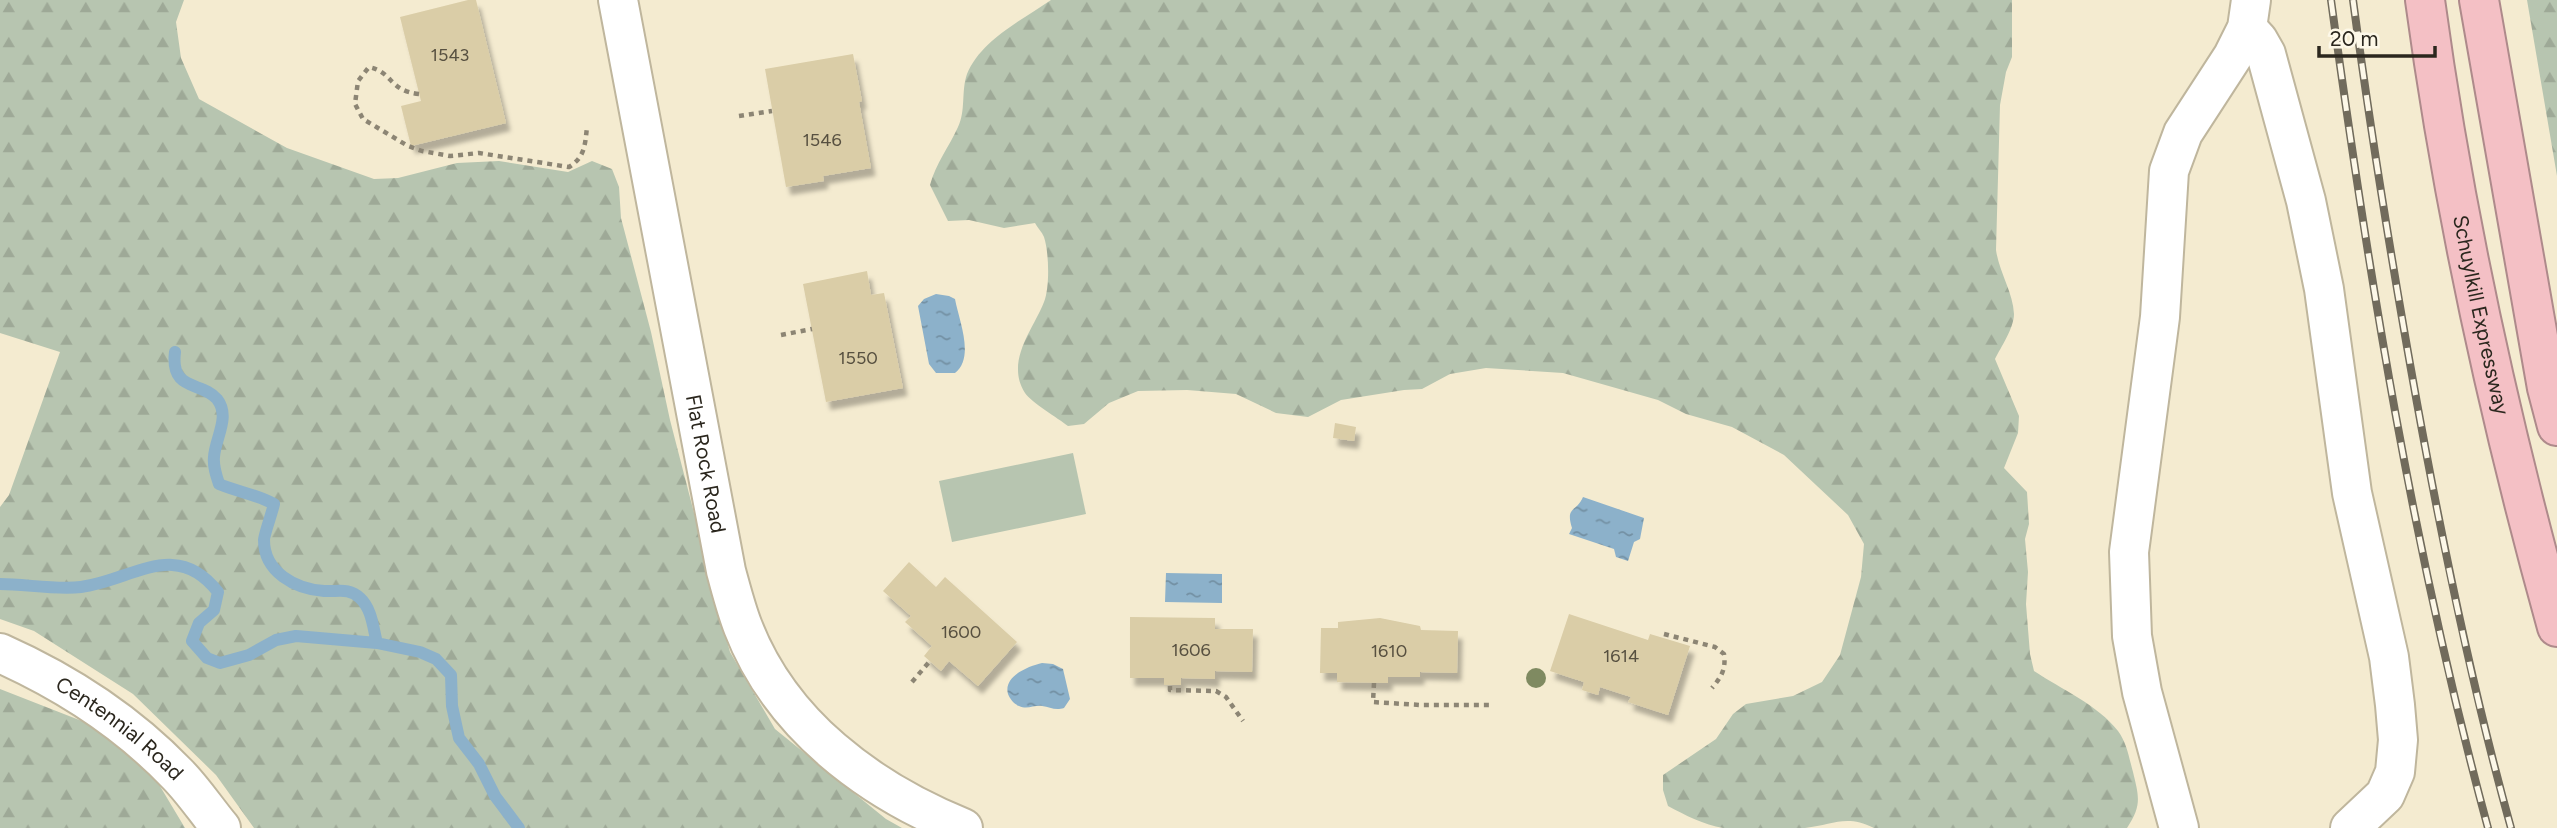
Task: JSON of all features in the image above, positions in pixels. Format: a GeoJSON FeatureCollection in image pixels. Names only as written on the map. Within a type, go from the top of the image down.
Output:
{"type":"FeatureCollection","features":[{"type":"Feature","properties":{"kind":"highway","name":"Schuylkill Expressway"},"geometry":{"type":"LineString","coordinates":[[2425,0],[2458,214],[2489,364],[2557,627]]}},
{"type":"Feature","properties":{"kind":"highway"},"geometry":{"type":"LineString","coordinates":[[2479,0],[2544,374],[2557,426]]}},
{"type":"Feature","properties":{"kind":"street","name":"Flat Rock Road"},"geometry":{"type":"LineString","coordinates":[[618,0],[726,570],[743,629],[775,686],[796,713],[843,761],[902,801],[963,828]]}},
{"type":"Feature","properties":{"kind":"street"},"geometry":{"type":"LineString","coordinates":[[2179,828],[2140,681],[2132,636],[2129,552],[2160,317],[2169,171],[2183,133],[2233,57],[2249,14]]}},
{"type":"Feature","properties":{"kind":"street"},"geometry":{"type":"LineString","coordinates":[[2249,14],[2266,54],[2306,201],[2324,289],[2352,493],[2389,657],[2398,740],[2395,772],[2385,795],[2350,828]]}},
{"type":"Feature","properties":{"kind":"street","name":"Centennial Road"},"geometry":{"type":"LineString","coordinates":[[0,653],[58,682],[112,716],[172,769],[221,828]]}},
{"type":"Feature","properties":{"kind":"path"},"geometry":{"type":"LineString","coordinates":[[419,94],[404,92],[380,70],[369,67],[358,82],[355,104],[363,119],[408,146],[450,156],[479,153],[569,167],[584,153],[587,127]]}},
{"type":"Feature","properties":{"kind":"path"},"geometry":{"type":"LineString","coordinates":[[739,116],[772,111]]}},
{"type":"Feature","properties":{"kind":"path"},"geometry":{"type":"LineString","coordinates":[[781,335],[812,329]]}},
{"type":"Feature","properties":{"kind":"path"},"geometry":{"type":"LineString","coordinates":[[1664,634],[1714,647],[1724,654],[1726,666],[1712,688]]}},
{"type":"Feature","properties":{"kind":"path"},"geometry":{"type":"LineString","coordinates":[[912,682],[930,661]]}},
{"type":"Feature","properties":{"kind":"path"},"geometry":{"type":"LineString","coordinates":[[1374,683],[1373,702],[1491,705]]}},
{"type":"Feature","properties":{"kind":"path"},"geometry":{"type":"LineString","coordinates":[[1170,685],[1170,690],[1216,691],[1226,697],[1243,721]]}},
{"type":"Feature","properties":{"kind":"green space"},"geometry":{"type":"Polygon","coordinates":[[[0,0],[184,0],[176,22],[181,58],[199,99],[287,148],[374,179],[398,178],[457,163],[499,161],[568,172],[592,161],[612,169],[619,187],[621,218],[651,332],[670,420],[730,652],[775,729],[886,819],[902,828],[254,828],[216,775],[133,694],[34,631],[0,619],[0,507],[9,495],[60,352],[0,333],[0,0]]]}},
{"type":"Feature","properties":{"kind":"green space"},"geometry":{"type":"Polygon","coordinates":[[[1051,0],[2012,0],[2012,57],[2006,72],[2000,105],[1996,250],[2014,314],[2010,331],[1995,359],[2019,416],[2018,433],[2004,468],[2027,492],[2029,524],[2025,539],[2028,572],[2026,604],[2034,671],[2090,705],[2110,722],[2121,736],[2129,756],[2138,795],[2135,813],[2127,828],[1874,828],[1847,821],[1805,828],[1723,828],[1702,822],[1668,806],[1663,790],[1663,775],[1716,739],[1733,714],[1746,704],[1793,696],[1822,682],[1840,655],[1861,577],[1864,544],[1848,515],[1784,455],[1732,427],[1686,414],[1658,400],[1563,373],[1486,368],[1450,374],[1422,389],[1341,400],[1308,417],[1276,413],[1236,394],[1187,390],[1138,391],[1109,403],[1084,424],[1068,426],[1039,406],[1025,393],[1018,369],[1023,346],[1046,296],[1048,260],[1043,235],[1035,223],[1004,228],[969,220],[948,221],[930,185],[960,121],[965,81],[973,62],[1003,32],[1051,0]]]}},
{"type":"Feature","properties":{"kind":"green space"},"geometry":{"type":"Polygon","coordinates":[[[2527,0],[2557,0],[2557,176],[2527,0]]]}},
{"type":"Feature","properties":{"kind":"green space"},"geometry":{"type":"Polygon","coordinates":[[[1073,453],[1086,514],[952,542],[939,481],[1073,453]]]}},
{"type":"Feature","properties":{"kind":"green space"},"geometry":{"type":"Polygon","coordinates":[[[0,689],[133,741],[185,828],[0,828],[0,689]]]}},
{"type":"Feature","properties":{"kind":"water"},"geometry":{"type":"Polygon","coordinates":[[[936,294],[955,299],[962,328],[964,358],[955,373],[936,373],[929,364],[918,306],[924,299],[936,294]]]}},
{"type":"Feature","properties":{"kind":"water"},"geometry":{"type":"Polygon","coordinates":[[[1583,497],[1644,518],[1640,539],[1634,542],[1628,561],[1616,557],[1614,549],[1569,534],[1572,528],[1571,512],[1583,497]]]}},
{"type":"Feature","properties":{"kind":"water"},"geometry":{"type":"Polygon","coordinates":[[[1166,573],[1222,574],[1222,603],[1165,602],[1166,573]]]}},
{"type":"Feature","properties":{"kind":"water"},"geometry":{"type":"Polygon","coordinates":[[[1042,663],[1063,669],[1070,699],[1064,708],[1022,707],[1014,703],[1008,694],[1007,688],[1013,677],[1024,669],[1042,663]]]}},
{"type":"Feature","properties":{"kind":"building"},"geometry":{"type":"Polygon","coordinates":[[[476,0],[506,123],[411,146],[401,106],[421,101],[400,17],[476,0]]]}},
{"type":"Feature","properties":{"kind":"building"},"geometry":{"type":"Polygon","coordinates":[[[853,54],[871,168],[823,176],[824,181],[786,187],[765,69],[853,54]]]}},
{"type":"Feature","properties":{"kind":"building"},"geometry":{"type":"Polygon","coordinates":[[[867,271],[871,295],[884,293],[903,388],[826,402],[803,284],[867,271]]]}},
{"type":"Feature","properties":{"kind":"building"},"geometry":{"type":"Polygon","coordinates":[[[1335,423],[1356,427],[1354,441],[1333,438],[1335,423]]]}},
{"type":"Feature","properties":{"kind":"building"},"geometry":{"type":"Polygon","coordinates":[[[909,562],[936,587],[945,577],[1017,642],[978,686],[949,661],[941,671],[924,656],[932,646],[905,622],[911,616],[883,591],[909,562]]]}},
{"type":"Feature","properties":{"kind":"building"},"geometry":{"type":"Polygon","coordinates":[[[1569,614],[1648,640],[1650,634],[1690,646],[1668,715],[1628,702],[1631,697],[1600,687],[1598,695],[1582,690],[1584,682],[1550,671],[1569,614]]]}},
{"type":"Feature","properties":{"kind":"building"},"geometry":{"type":"Polygon","coordinates":[[[1130,617],[1215,618],[1215,629],[1253,629],[1252,672],[1215,671],[1215,679],[1181,678],[1181,685],[1164,685],[1164,678],[1130,678],[1130,617]]]}},
{"type":"Feature","properties":{"kind":"building"},"geometry":{"type":"Polygon","coordinates":[[[1380,618],[1420,626],[1421,630],[1458,631],[1457,673],[1420,672],[1420,677],[1388,677],[1388,683],[1337,682],[1337,673],[1320,673],[1321,628],[1338,628],[1338,622],[1380,618]]]}},
{"type":"Feature","properties":{"kind":"waterway"},"geometry":{"type":"LineString","coordinates":[[175,352],[177,374],[182,380],[211,393],[221,406],[223,413],[214,460],[219,484],[274,504],[264,540],[265,551],[275,570],[302,587],[347,591],[356,595],[370,613],[377,643]]}},
{"type":"Feature","properties":{"kind":"waterway"},"geometry":{"type":"LineString","coordinates":[[0,584],[81,587],[153,567],[186,567],[202,576],[218,592],[214,610],[199,623],[192,641],[207,658],[220,663],[249,655],[276,640],[296,636],[377,643],[420,652],[436,659],[451,675],[452,706],[459,738],[479,764],[495,796],[519,828]]}},
{"type":"Feature","properties":{"kind":"railway"},"geometry":{"type":"LineString","coordinates":[[2331,0],[2361,209],[2396,417],[2438,623],[2488,828]]}},
{"type":"Feature","properties":{"kind":"railway"},"geometry":{"type":"LineString","coordinates":[[2353,0],[2383,202],[2427,457],[2471,670],[2511,828]]}}]}
